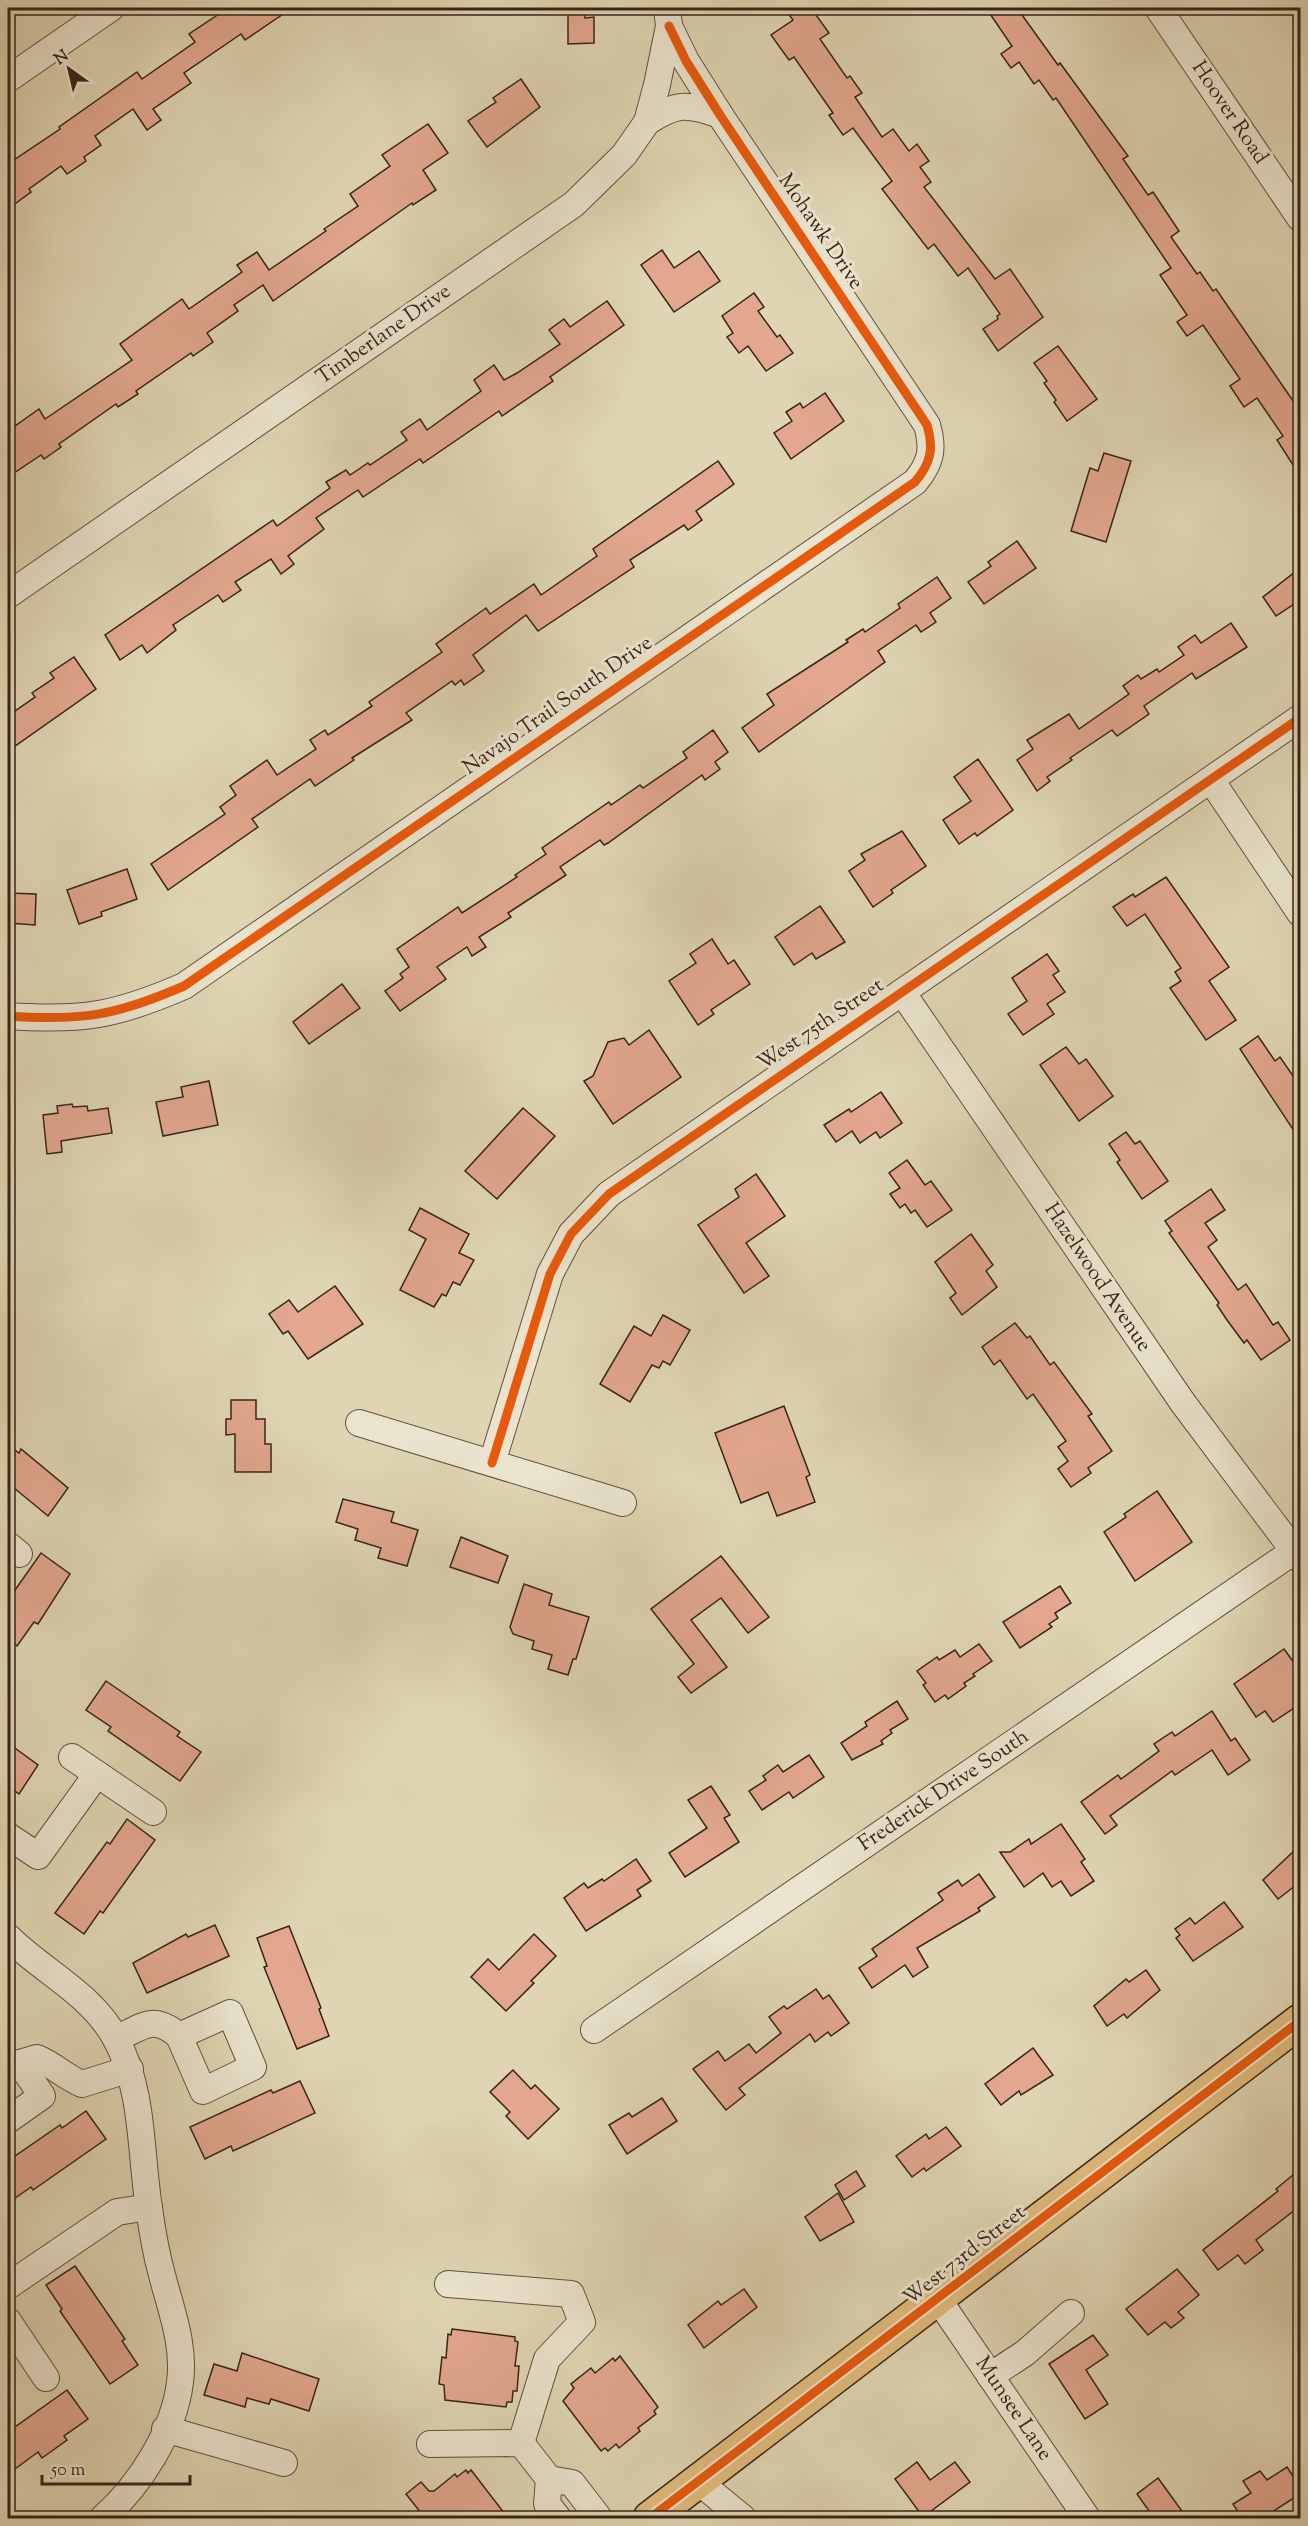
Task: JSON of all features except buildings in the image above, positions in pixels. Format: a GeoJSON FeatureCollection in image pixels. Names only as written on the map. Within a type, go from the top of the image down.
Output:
{"type":"FeatureCollection","features":[{"type":"Feature","properties":{"kind":"main road","name":"West 73rd Street"},"geometry":{"type":"LineString","coordinates":[[650,2518],[938,2300],[1300,2020]]}},
{"type":"Feature","properties":{"kind":"street"},"geometry":{"type":"LineString","coordinates":[[8,79],[111,8]]}},
{"type":"Feature","properties":{"kind":"street","name":"Hoover Road"},"geometry":{"type":"LineString","coordinates":[[1158,8],[1298,207]]}},
{"type":"Feature","properties":{"kind":"street","name":"Mohawk Drive"},"geometry":{"type":"LineString","coordinates":[[668,16],[686,61],[720,115],[927,425],[932,444],[930,460]]}},
{"type":"Feature","properties":{"kind":"street","name":"Timberlane Drive"},"geometry":{"type":"LineString","coordinates":[[8,595],[574,204],[624,154],[647,122],[657,85],[668,16]]}},
{"type":"Feature","properties":{"kind":"street"},"geometry":{"type":"LineString","coordinates":[[647,122],[667,109],[679,106],[720,115]]}},
{"type":"Feature","properties":{"kind":"street","name":"Navajo Trail South Drive"},"geometry":{"type":"LineString","coordinates":[[8,1016],[62,1020],[117,1012],[184,986],[915,482],[930,460]]}},
{"type":"Feature","properties":{"kind":"street","name":"West 75th Street"},"geometry":{"type":"LineString","coordinates":[[492,1463],[550,1274],[571,1234],[582,1219],[609,1194],[1300,718]]}},
{"type":"Feature","properties":{"kind":"street"},"geometry":{"type":"LineString","coordinates":[[1211,780],[1300,913]]}},
{"type":"Feature","properties":{"kind":"street","name":"Hazelwood Avenue"},"geometry":{"type":"LineString","coordinates":[[902,992],[1183,1403],[1299,1556]]}},
{"type":"Feature","properties":{"kind":"street"},"geometry":{"type":"LineString","coordinates":[[359,1423],[623,1503]]}},
{"type":"Feature","properties":{"kind":"street","name":"Frederick Drive South"},"geometry":{"type":"LineString","coordinates":[[594,2030],[1299,1556]]}},
{"type":"Feature","properties":{"kind":"street"},"geometry":{"type":"LineString","coordinates":[[72,1757],[153,1812]]}},
{"type":"Feature","properties":{"kind":"street"},"geometry":{"type":"LineString","coordinates":[[8,1836],[38,1856],[98,1774]]}},
{"type":"Feature","properties":{"kind":"street"},"geometry":{"type":"LineString","coordinates":[[8,1936],[88,2002],[116,2039],[129,2069],[138,2109],[149,2207],[161,2272],[180,2343],[179,2389],[165,2429],[137,2482],[103,2518]]}},
{"type":"Feature","properties":{"kind":"street"},"geometry":{"type":"LineString","coordinates":[[116,2039],[154,2022],[165,2024],[179,2036]]}},
{"type":"Feature","properties":{"kind":"street"},"geometry":{"type":"LineString","coordinates":[[8,2121],[42,2096],[14,2068],[37,2058],[51,2064],[69,2079],[82,2084],[129,2069]]}},
{"type":"Feature","properties":{"kind":"street"},"geometry":{"type":"LineString","coordinates":[[8,2286],[117,2212],[149,2207]]}},
{"type":"Feature","properties":{"kind":"street"},"geometry":{"type":"LineString","coordinates":[[448,2284],[571,2294],[582,2322],[547,2360],[521,2443]]}},
{"type":"Feature","properties":{"kind":"street","name":"Munsee Lane"},"geometry":{"type":"LineString","coordinates":[[938,2300],[1087,2518]]}},
{"type":"Feature","properties":{"kind":"street"},"geometry":{"type":"LineString","coordinates":[[990,2376],[1025,2353],[1071,2313]]}},
{"type":"Feature","properties":{"kind":"street"},"geometry":{"type":"LineString","coordinates":[[8,2321],[46,2378]]}},
{"type":"Feature","properties":{"kind":"street"},"geometry":{"type":"LineString","coordinates":[[165,2429],[284,2463]]}},
{"type":"Feature","properties":{"kind":"street"},"geometry":{"type":"LineString","coordinates":[[430,2444],[521,2443]]}},
{"type":"Feature","properties":{"kind":"street"},"geometry":{"type":"LineString","coordinates":[[521,2443],[549,2479],[572,2483],[599,2518]]}},
{"type":"Feature","properties":{"kind":"street"},"geometry":{"type":"LineString","coordinates":[[549,2479],[547,2504],[558,2518]]}},
{"type":"Feature","properties":{"kind":"street"},"geometry":{"type":"LineString","coordinates":[[699,2482],[743,2518]]}},
{"type":"Feature","properties":{"kind":"cycle path"},"geometry":{"type":"LineString","coordinates":[[8,1016],[57,1018],[98,1014],[138,1004],[184,986],[915,482],[925,468],[930,455],[927,425],[720,115],[686,61],[669,26]]}},
{"type":"Feature","properties":{"kind":"cycle path"},"geometry":{"type":"LineString","coordinates":[[492,1463],[550,1274],[571,1234],[609,1194],[1300,718]]}},
{"type":"Feature","properties":{"kind":"cycle path"},"geometry":{"type":"LineString","coordinates":[[650,2518],[1300,2021]]}}]}
